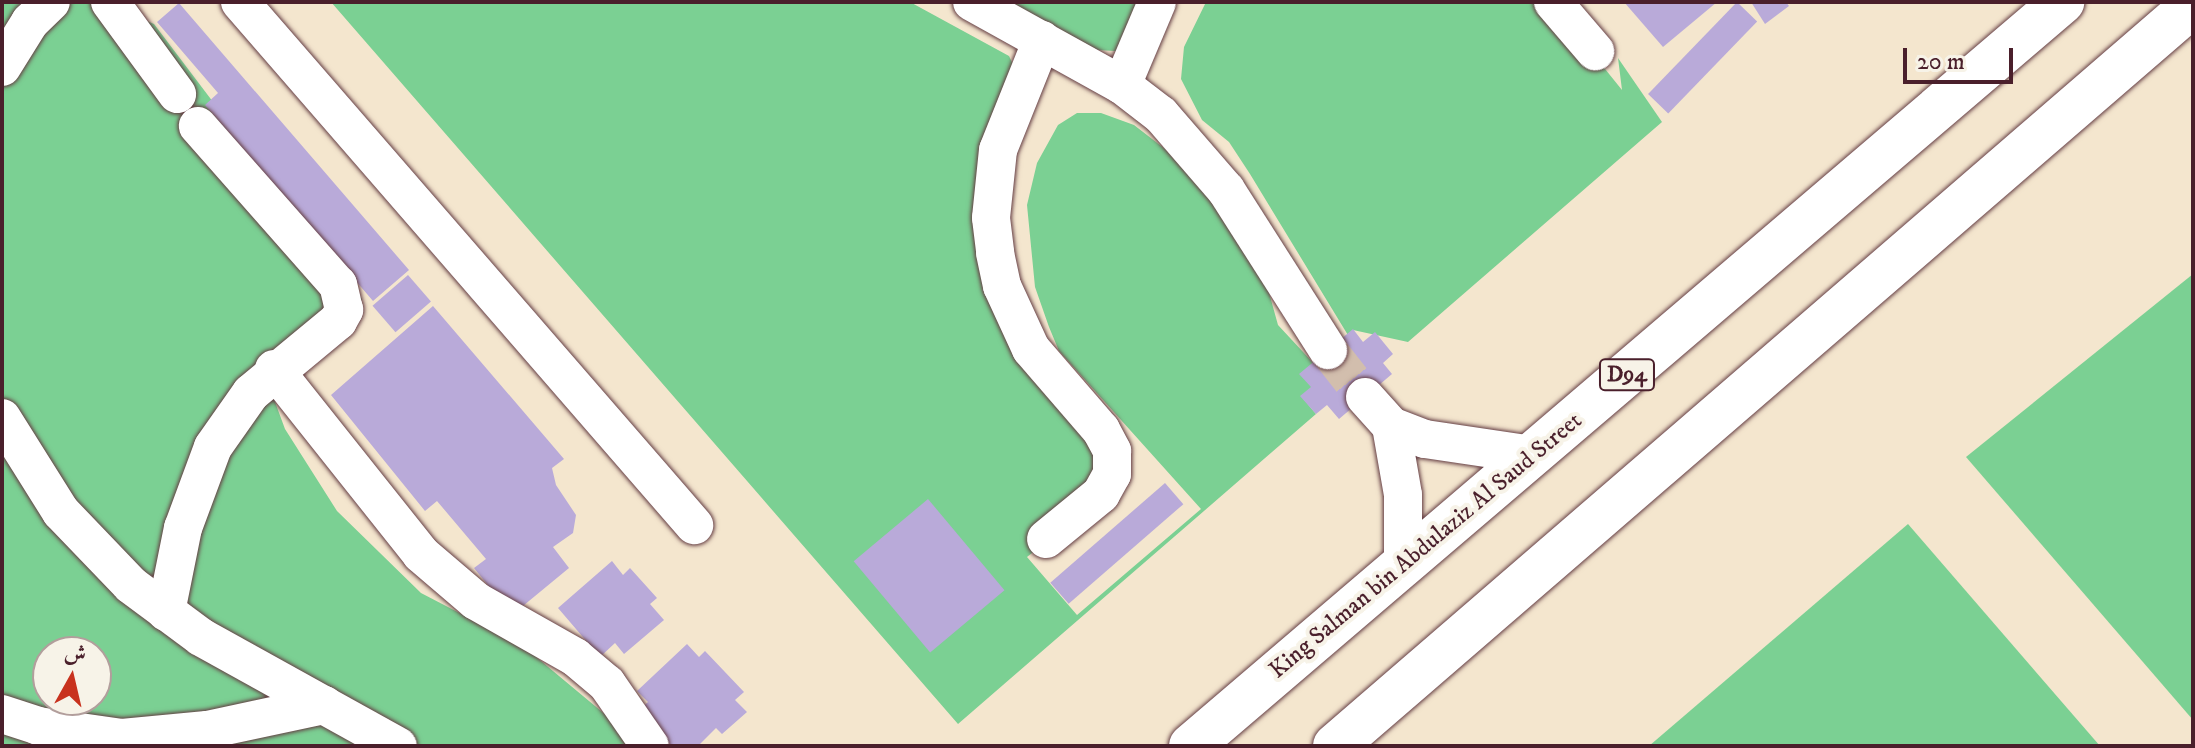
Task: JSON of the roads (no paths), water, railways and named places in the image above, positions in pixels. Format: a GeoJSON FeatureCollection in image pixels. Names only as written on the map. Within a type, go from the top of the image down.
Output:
{"type":"FeatureCollection","features":[{"type":"Feature","properties":{"kind":"main road","name":"King Salman bin Abdulaziz Al Saud Street"},"geometry":{"type":"LineString","coordinates":[[1191,746],[2062,2]]}},
{"type":"Feature","properties":{"kind":"main road"},"geometry":{"type":"LineString","coordinates":[[1335,746],[2193,5]]}},
{"type":"Feature","properties":{"kind":"street"},"geometry":{"type":"LineString","coordinates":[[2,67],[30,22],[51,2]]}},
{"type":"Feature","properties":{"kind":"street"},"geometry":{"type":"LineString","coordinates":[[110,2],[177,94]]}},
{"type":"Feature","properties":{"kind":"street"},"geometry":{"type":"LineString","coordinates":[[240,2],[694,525]]}},
{"type":"Feature","properties":{"kind":"street"},"geometry":{"type":"LineString","coordinates":[[972,2],[1122,85],[1196,150],[1328,350]]}},
{"type":"Feature","properties":{"kind":"street"},"geometry":{"type":"LineString","coordinates":[[1122,85],[1157,2]]}},
{"type":"Feature","properties":{"kind":"street"},"geometry":{"type":"LineString","coordinates":[[1553,2],[1595,51]]}},
{"type":"Feature","properties":{"kind":"street"},"geometry":{"type":"LineString","coordinates":[[1042,40],[998,150],[991,218],[995,253],[1002,286],[1031,349],[1101,430],[1112,451],[1112,474],[1101,494],[1046,539]]}},
{"type":"Feature","properties":{"kind":"street"},"geometry":{"type":"LineString","coordinates":[[166,612],[183,528],[213,447],[274,369],[338,321],[344,297],[198,126]]}},
{"type":"Feature","properties":{"kind":"street"},"geometry":{"type":"LineString","coordinates":[[274,369],[421,554],[476,601],[575,657],[607,684],[650,746]]}},
{"type":"Feature","properties":{"kind":"street"},"geometry":{"type":"LineString","coordinates":[[1365,397],[1391,426],[1460,448],[1533,455]]}},
{"type":"Feature","properties":{"kind":"street"},"geometry":{"type":"LineString","coordinates":[[2,418],[61,512],[131,585],[166,612],[398,746]]}},
{"type":"Feature","properties":{"kind":"street"},"geometry":{"type":"LineString","coordinates":[[1391,426],[1403,495],[1403,565]]}},
{"type":"Feature","properties":{"kind":"street"},"geometry":{"type":"LineString","coordinates":[[2,714],[38,726],[122,738],[207,730],[324,705]]}},
{"type":"Feature","properties":{"kind":"tunnel"},"geometry":{"type":"LineString","coordinates":[[1328,350],[1365,397]]}}]}
